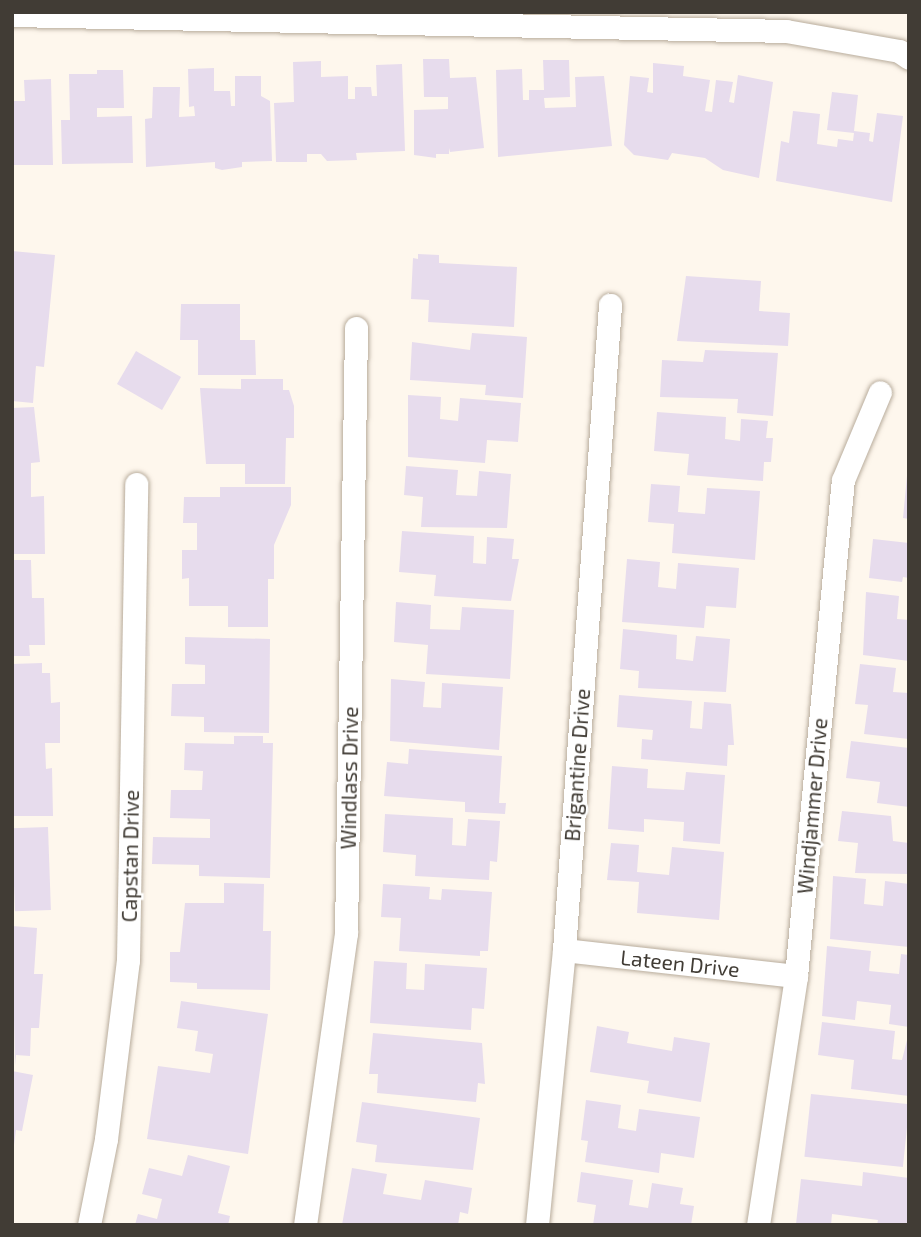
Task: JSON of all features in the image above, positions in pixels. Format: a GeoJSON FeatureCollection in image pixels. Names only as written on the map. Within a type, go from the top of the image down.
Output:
{"type":"FeatureCollection","features":[{"type":"Feature","properties":{"kind":"street"},"geometry":{"type":"LineString","coordinates":[[12,15],[786,31],[900,51],[909,58]]}},
{"type":"Feature","properties":{"kind":"street","name":"Brigantine Drive"},"geometry":{"type":"LineString","coordinates":[[537,1225],[564,950],[610,305]]}},
{"type":"Feature","properties":{"kind":"street","name":"Windlass Drive"},"geometry":{"type":"LineString","coordinates":[[305,1225],[346,933],[356,328]]}},
{"type":"Feature","properties":{"kind":"street","name":"Windjammer Drive"},"geometry":{"type":"LineString","coordinates":[[758,1225],[796,976],[843,480],[880,392]]}},
{"type":"Feature","properties":{"kind":"street","name":"Capstan Drive"},"geometry":{"type":"LineString","coordinates":[[89,1225],[106,1139],[128,960],[136,484]]}},
{"type":"Feature","properties":{"kind":"street","name":"Lateen Drive"},"geometry":{"type":"LineString","coordinates":[[564,950],[796,976]]}},
{"type":"Feature","properties":{"kind":"building"},"geometry":{"type":"Polygon","coordinates":[[[423,59],[449,59],[450,78],[476,77],[484,148],[450,152],[449,148],[449,154],[436,154],[436,158],[414,155],[414,110],[448,109],[448,97],[424,97],[423,59]]]}},
{"type":"Feature","properties":{"kind":"building"},"geometry":{"type":"Polygon","coordinates":[[[543,60],[569,60],[570,97],[544,98],[545,108],[576,107],[575,77],[604,76],[612,146],[498,157],[496,70],[522,69],[523,100],[529,100],[529,90],[544,90],[543,60]]]}},
{"type":"Feature","properties":{"kind":"building"},"geometry":{"type":"Polygon","coordinates":[[[321,61],[321,77],[348,76],[348,99],[355,99],[355,87],[371,87],[372,96],[377,96],[376,65],[402,64],[405,151],[356,153],[357,160],[327,161],[321,154],[307,154],[307,162],[276,162],[274,103],[294,102],[293,62],[321,61]]]}},
{"type":"Feature","properties":{"kind":"building"},"geometry":{"type":"Polygon","coordinates":[[[653,63],[684,66],[683,76],[710,80],[705,111],[712,112],[716,80],[733,82],[729,102],[734,103],[738,75],[773,82],[759,178],[723,170],[705,158],[672,153],[668,160],[634,155],[624,145],[630,76],[649,78],[647,92],[653,93],[653,63]]]}},
{"type":"Feature","properties":{"kind":"building"},"geometry":{"type":"Polygon","coordinates":[[[214,68],[214,91],[230,91],[231,106],[235,106],[235,76],[261,76],[261,96],[270,101],[272,161],[242,162],[242,167],[222,170],[215,168],[215,162],[146,167],[145,119],[152,118],[153,87],[180,87],[179,117],[195,116],[194,106],[189,107],[188,69],[214,68]]]}},
{"type":"Feature","properties":{"kind":"building"},"geometry":{"type":"Polygon","coordinates":[[[97,70],[123,70],[124,108],[97,108],[97,117],[132,116],[133,163],[62,164],[61,120],[70,120],[69,74],[97,74],[97,70]]]}},
{"type":"Feature","properties":{"kind":"building"},"geometry":{"type":"Polygon","coordinates":[[[51,79],[53,165],[12,165],[12,101],[25,101],[24,80],[51,79]]]}},
{"type":"Feature","properties":{"kind":"building"},"geometry":{"type":"Polygon","coordinates":[[[832,92],[858,95],[854,131],[870,133],[869,141],[873,142],[877,113],[903,116],[892,202],[776,181],[781,141],[789,143],[793,111],[820,114],[817,144],[837,147],[838,139],[853,141],[854,133],[827,130],[832,92]]]}},
{"type":"Feature","properties":{"kind":"building"},"geometry":{"type":"Polygon","coordinates":[[[12,251],[55,255],[44,367],[36,366],[33,403],[12,401],[12,251]]]}},
{"type":"Feature","properties":{"kind":"building"},"geometry":{"type":"Polygon","coordinates":[[[418,254],[439,255],[439,263],[517,267],[514,327],[428,322],[429,300],[411,299],[413,258],[418,259],[418,254]]]}},
{"type":"Feature","properties":{"kind":"building"},"geometry":{"type":"Polygon","coordinates":[[[686,276],[761,281],[759,311],[790,313],[788,346],[677,341],[686,276]]]}},
{"type":"Feature","properties":{"kind":"building"},"geometry":{"type":"Polygon","coordinates":[[[181,304],[240,304],[240,340],[255,340],[256,375],[198,375],[198,340],[180,340],[181,304]]]}},
{"type":"Feature","properties":{"kind":"building"},"geometry":{"type":"Polygon","coordinates":[[[472,333],[527,337],[523,398],[485,395],[486,385],[410,380],[412,342],[470,350],[472,333]]]}},
{"type":"Feature","properties":{"kind":"building"},"geometry":{"type":"Polygon","coordinates":[[[705,350],[778,353],[773,416],[737,413],[738,399],[660,397],[662,360],[703,362],[705,350]]]}},
{"type":"Feature","properties":{"kind":"building"},"geometry":{"type":"Polygon","coordinates":[[[136,351],[181,377],[162,410],[117,384],[136,351]]]}},
{"type":"Feature","properties":{"kind":"building"},"geometry":{"type":"Polygon","coordinates":[[[241,379],[283,379],[283,390],[289,390],[294,406],[294,438],[286,438],[285,484],[245,484],[245,464],[206,464],[200,388],[241,389],[241,379]]]}},
{"type":"Feature","properties":{"kind":"building"},"geometry":{"type":"Polygon","coordinates":[[[408,395],[441,397],[440,419],[458,421],[460,398],[521,403],[518,442],[487,440],[485,463],[408,457],[408,395]]]}},
{"type":"Feature","properties":{"kind":"building"},"geometry":{"type":"Polygon","coordinates":[[[34,407],[40,462],[31,463],[31,497],[44,496],[45,554],[12,554],[12,408],[34,407]]]}},
{"type":"Feature","properties":{"kind":"building"},"geometry":{"type":"Polygon","coordinates":[[[657,412],[726,417],[725,439],[740,441],[741,419],[768,421],[766,438],[773,438],[771,462],[764,462],[763,481],[687,475],[689,454],[654,451],[657,412]]]}},
{"type":"Feature","properties":{"kind":"building"},"geometry":{"type":"Polygon","coordinates":[[[406,466],[458,470],[456,495],[477,496],[479,471],[511,474],[507,528],[421,527],[423,497],[404,495],[406,466]]]}},
{"type":"Feature","properties":{"kind":"building"},"geometry":{"type":"Polygon","coordinates":[[[909,476],[909,519],[903,518],[909,476]]]}},
{"type":"Feature","properties":{"kind":"building"},"geometry":{"type":"Polygon","coordinates":[[[651,484],[680,486],[678,512],[705,514],[707,488],[760,491],[755,560],[672,553],[674,524],[648,522],[651,484]]]}},
{"type":"Feature","properties":{"kind":"building"},"geometry":{"type":"Polygon","coordinates":[[[220,487],[291,487],[291,505],[274,545],[274,579],[268,579],[268,627],[228,627],[228,606],[189,606],[189,578],[182,579],[182,550],[197,550],[197,523],[183,523],[184,497],[220,497],[220,487]]]}},
{"type":"Feature","properties":{"kind":"building"},"geometry":{"type":"Polygon","coordinates":[[[402,531],[474,536],[473,563],[486,564],[487,537],[514,539],[512,559],[519,559],[511,601],[434,596],[436,575],[399,572],[402,531]]]}},
{"type":"Feature","properties":{"kind":"building"},"geometry":{"type":"Polygon","coordinates":[[[873,539],[909,543],[909,578],[903,577],[902,582],[869,578],[873,539]]]}},
{"type":"Feature","properties":{"kind":"building"},"geometry":{"type":"Polygon","coordinates":[[[627,559],[660,562],[658,587],[676,589],[678,563],[739,568],[736,608],[706,606],[704,628],[622,622],[627,559]]]}},
{"type":"Feature","properties":{"kind":"building"},"geometry":{"type":"Polygon","coordinates":[[[12,560],[31,560],[32,598],[44,598],[45,645],[29,645],[30,656],[12,656],[12,560]]]}},
{"type":"Feature","properties":{"kind":"building"},"geometry":{"type":"Polygon","coordinates":[[[866,592],[899,596],[897,619],[909,620],[909,661],[863,655],[866,592]]]}},
{"type":"Feature","properties":{"kind":"building"},"geometry":{"type":"Polygon","coordinates":[[[396,602],[431,605],[430,629],[460,630],[462,607],[514,610],[510,679],[426,674],[428,645],[394,642],[396,602]]]}},
{"type":"Feature","properties":{"kind":"building"},"geometry":{"type":"Polygon","coordinates":[[[623,629],[677,635],[676,659],[693,661],[696,636],[730,639],[726,692],[638,688],[639,671],[620,669],[623,629]]]}},
{"type":"Feature","properties":{"kind":"building"},"geometry":{"type":"Polygon","coordinates":[[[185,637],[270,639],[269,733],[204,732],[204,717],[171,716],[172,684],[205,684],[205,665],[185,664],[185,637]]]}},
{"type":"Feature","properties":{"kind":"building"},"geometry":{"type":"Polygon","coordinates":[[[42,663],[42,673],[50,673],[51,703],[60,702],[60,743],[45,743],[46,769],[52,768],[53,816],[12,816],[12,664],[42,663]]]}},
{"type":"Feature","properties":{"kind":"building"},"geometry":{"type":"Polygon","coordinates":[[[860,664],[896,668],[893,692],[909,693],[909,739],[864,734],[868,705],[855,704],[860,664]]]}},
{"type":"Feature","properties":{"kind":"building"},"geometry":{"type":"Polygon","coordinates":[[[391,679],[425,682],[423,707],[441,708],[442,683],[503,687],[499,750],[390,741],[391,679]]]}},
{"type":"Feature","properties":{"kind":"building"},"geometry":{"type":"Polygon","coordinates":[[[619,695],[692,701],[690,728],[702,729],[704,702],[731,704],[734,745],[728,745],[727,766],[641,759],[642,739],[652,740],[653,730],[617,727],[619,695]]]}},
{"type":"Feature","properties":{"kind":"building"},"geometry":{"type":"Polygon","coordinates":[[[234,736],[263,736],[263,743],[273,743],[270,878],[199,876],[199,865],[152,864],[153,837],[210,838],[210,819],[170,818],[171,790],[202,790],[203,771],[184,770],[185,743],[234,744],[234,736]]]}},
{"type":"Feature","properties":{"kind":"building"},"geometry":{"type":"Polygon","coordinates":[[[851,741],[909,748],[909,807],[877,803],[880,782],[846,778],[851,741]]]}},
{"type":"Feature","properties":{"kind":"building"},"geometry":{"type":"Polygon","coordinates":[[[409,749],[502,756],[499,803],[506,803],[505,814],[465,812],[465,802],[384,796],[387,762],[408,764],[409,749]]]}},
{"type":"Feature","properties":{"kind":"building"},"geometry":{"type":"Polygon","coordinates":[[[612,766],[648,769],[647,788],[684,790],[686,772],[725,775],[720,844],[683,841],[684,822],[644,819],[644,832],[608,829],[612,766]]]}},
{"type":"Feature","properties":{"kind":"building"},"geometry":{"type":"Polygon","coordinates":[[[842,811],[891,816],[893,841],[909,843],[909,874],[855,873],[858,843],[838,841],[842,811]]]}},
{"type":"Feature","properties":{"kind":"building"},"geometry":{"type":"Polygon","coordinates":[[[385,814],[453,818],[452,845],[466,846],[468,819],[500,821],[497,862],[490,861],[489,880],[415,876],[416,855],[383,852],[385,814]]]}},
{"type":"Feature","properties":{"kind":"building"},"geometry":{"type":"Polygon","coordinates":[[[48,827],[51,910],[15,911],[12,828],[48,827]]]}},
{"type":"Feature","properties":{"kind":"building"},"geometry":{"type":"Polygon","coordinates":[[[611,843],[639,845],[637,872],[669,875],[672,847],[724,852],[719,920],[637,913],[639,882],[607,880],[611,843]]]}},
{"type":"Feature","properties":{"kind":"building"},"geometry":{"type":"Polygon","coordinates":[[[833,876],[866,879],[864,904],[883,906],[885,881],[909,884],[909,947],[830,939],[833,876]]]}},
{"type":"Feature","properties":{"kind":"building"},"geometry":{"type":"Polygon","coordinates":[[[224,883],[264,884],[263,931],[271,931],[270,990],[197,989],[197,983],[170,982],[170,952],[180,952],[185,903],[224,903],[224,883]]]}},
{"type":"Feature","properties":{"kind":"building"},"geometry":{"type":"Polygon","coordinates":[[[383,884],[430,887],[429,899],[441,900],[442,889],[492,892],[488,951],[480,951],[480,956],[399,951],[401,918],[381,917],[383,884]]]}},
{"type":"Feature","properties":{"kind":"building"},"geometry":{"type":"Polygon","coordinates":[[[12,926],[37,928],[34,974],[43,974],[39,1028],[31,1028],[30,1056],[16,1055],[15,1066],[12,926]]]}},
{"type":"Feature","properties":{"kind":"building"},"geometry":{"type":"Polygon","coordinates":[[[827,946],[871,951],[869,971],[899,974],[901,954],[909,955],[909,1027],[889,1024],[891,1005],[857,1001],[855,1020],[822,1016],[827,946]]]}},
{"type":"Feature","properties":{"kind":"building"},"geometry":{"type":"Polygon","coordinates":[[[374,961],[407,963],[406,989],[424,990],[425,964],[487,968],[484,1009],[472,1008],[471,1030],[370,1023],[374,961]]]}},
{"type":"Feature","properties":{"kind":"building"},"geometry":{"type":"Polygon","coordinates":[[[181,1001],[268,1014],[248,1154],[147,1139],[158,1066],[210,1073],[213,1054],[195,1051],[198,1031],[177,1028],[181,1001]]]}},
{"type":"Feature","properties":{"kind":"building"},"geometry":{"type":"Polygon","coordinates":[[[822,1022],[895,1031],[892,1059],[902,1060],[909,1032],[909,1096],[851,1089],[854,1060],[818,1055],[822,1022]]]}},
{"type":"Feature","properties":{"kind":"building"},"geometry":{"type":"Polygon","coordinates":[[[597,1026],[629,1032],[627,1043],[672,1051],[674,1037],[710,1043],[701,1102],[647,1093],[649,1081],[590,1072],[597,1026]]]}},
{"type":"Feature","properties":{"kind":"building"},"geometry":{"type":"Polygon","coordinates":[[[373,1033],[482,1043],[485,1084],[478,1083],[476,1102],[377,1093],[378,1074],[369,1074],[373,1033]]]}},
{"type":"Feature","properties":{"kind":"building"},"geometry":{"type":"Polygon","coordinates":[[[12,1071],[33,1075],[22,1131],[16,1130],[14,1145],[12,1071]]]}},
{"type":"Feature","properties":{"kind":"building"},"geometry":{"type":"Polygon","coordinates":[[[811,1094],[909,1104],[903,1167],[804,1157],[811,1094]]]}},
{"type":"Feature","properties":{"kind":"building"},"geometry":{"type":"Polygon","coordinates":[[[586,1100],[621,1105],[618,1128],[636,1131],[639,1109],[700,1117],[694,1158],[661,1153],[659,1173],[585,1162],[588,1141],[581,1140],[586,1100]]]}},
{"type":"Feature","properties":{"kind":"building"},"geometry":{"type":"Polygon","coordinates":[[[362,1102],[480,1118],[473,1170],[375,1162],[377,1145],[356,1142],[362,1102]]]}},
{"type":"Feature","properties":{"kind":"building"},"geometry":{"type":"Polygon","coordinates":[[[188,1155],[230,1166],[218,1213],[230,1216],[228,1225],[135,1225],[138,1214],[157,1219],[162,1199],[142,1194],[149,1168],[182,1176],[188,1155]]]}},
{"type":"Feature","properties":{"kind":"building"},"geometry":{"type":"Polygon","coordinates":[[[352,1168],[387,1174],[383,1194],[421,1200],[425,1180],[472,1188],[468,1214],[460,1212],[458,1225],[342,1225],[352,1168]]]}},
{"type":"Feature","properties":{"kind":"building"},"geometry":{"type":"Polygon","coordinates":[[[581,1172],[633,1180],[629,1205],[648,1208],[652,1183],[683,1188],[680,1204],[694,1206],[691,1225],[593,1225],[596,1205],[577,1202],[581,1172]]]}},
{"type":"Feature","properties":{"kind":"building"},"geometry":{"type":"Polygon","coordinates":[[[863,1172],[909,1178],[909,1225],[877,1225],[878,1220],[832,1214],[831,1225],[796,1224],[801,1179],[862,1186],[863,1172]]]}}]}
